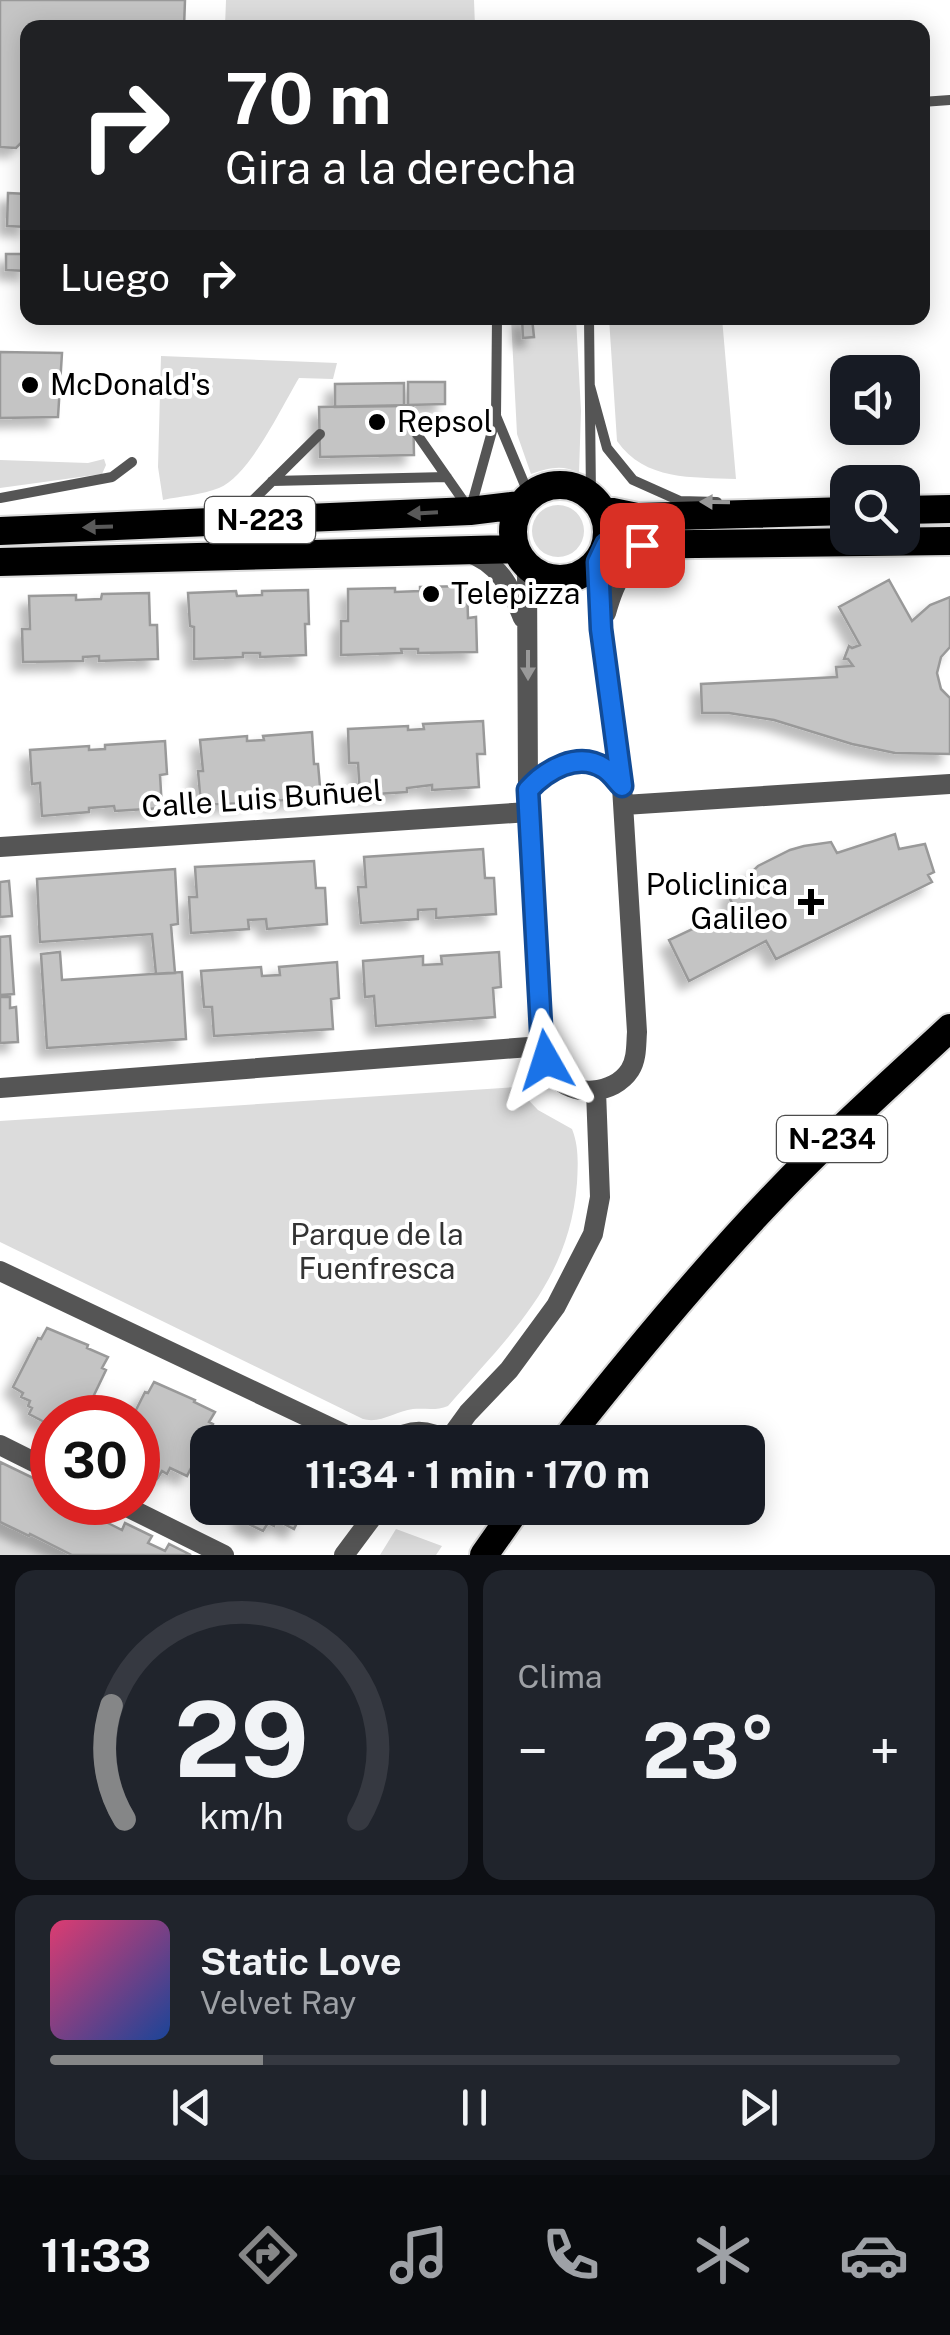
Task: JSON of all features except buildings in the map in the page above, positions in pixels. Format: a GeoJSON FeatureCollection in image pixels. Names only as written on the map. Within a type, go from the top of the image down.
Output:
{"type":"FeatureCollection","features":[{"type":"Feature","properties":{"kind":"highway","name":"N-223"},"geometry":{"type":"LineString","coordinates":[[0,531],[470,511],[525,500],[549,485],[572,486],[597,503],[637,517],[830,511]]}},
{"type":"Feature","properties":{"kind":"highway"},"geometry":{"type":"LineString","coordinates":[[521,558],[512,526],[525,500]]}},
{"type":"Feature","properties":{"kind":"highway"},"geometry":{"type":"LineString","coordinates":[[597,503],[608,527],[602,553]]}},
{"type":"Feature","properties":{"kind":"highway"},"geometry":{"type":"LineString","coordinates":[[920,510],[950,509]]}},
{"type":"Feature","properties":{"kind":"highway","name":"N-223"},"geometry":{"type":"LineString","coordinates":[[0,562],[455,549],[521,558],[550,579],[577,577],[602,553],[677,545],[950,541]]}},
{"type":"Feature","properties":{"kind":"highway","name":"N-234"},"geometry":{"type":"LineString","coordinates":[[578,1425],[654,1331],[768,1202],[950,1028]]}},
{"type":"Feature","properties":{"kind":"highway"},"geometry":{"type":"LineString","coordinates":[[484,1555],[505,1525]]}},
{"type":"Feature","properties":{"kind":"street"},"geometry":{"type":"LineString","coordinates":[[601,629],[614,586],[627,566],[643,555],[677,545]]}},
{"type":"Feature","properties":{"kind":"street"},"geometry":{"type":"LineString","coordinates":[[455,549],[494,566],[512,590],[528,630]]}},
{"type":"Feature","properties":{"kind":"street"},"geometry":{"type":"LineString","coordinates":[[521,558],[528,630],[528,812],[542,1046],[553,1075],[566,1086],[596,1091],[622,1080],[631,1068],[637,1032],[623,796],[601,629],[602,553]]}},
{"type":"Feature","properties":{"kind":"street"},"geometry":{"type":"LineString","coordinates":[[528,790],[558,766],[590,763],[604,768],[623,796]]}},
{"type":"Feature","properties":{"kind":"street"},"geometry":{"type":"LineString","coordinates":[[623,796],[950,784]]}},
{"type":"Feature","properties":{"kind":"street","name":"Calle Luis Buñuel"},"geometry":{"type":"LineString","coordinates":[[0,847],[528,812]]}},
{"type":"Feature","properties":{"kind":"street"},"geometry":{"type":"LineString","coordinates":[[0,1088],[542,1046]]}},
{"type":"Feature","properties":{"kind":"street"},"geometry":{"type":"LineString","coordinates":[[459,1425],[509,1370],[556,1306],[593,1234],[600,1197],[596,1091]]}},
{"type":"Feature","properties":{"kind":"street"},"geometry":{"type":"LineString","coordinates":[[0,1271],[325,1425]]}},
{"type":"Feature","properties":{"kind":"street"},"geometry":{"type":"LineString","coordinates":[[0,1445],[30,1460]]}},
{"type":"Feature","properties":{"kind":"street"},"geometry":{"type":"LineString","coordinates":[[160,1523],[224,1555]]}},
{"type":"Feature","properties":{"kind":"street"},"geometry":{"type":"LineString","coordinates":[[344,1555],[366,1525]]}},
{"type":"Feature","properties":{"kind":"lane"},"geometry":{"type":"LineString","coordinates":[[470,511],[496,416],[496,325]]}},
{"type":"Feature","properties":{"kind":"lane"},"geometry":{"type":"LineString","coordinates":[[588,325],[597,503]]}},
{"type":"Feature","properties":{"kind":"lane"},"geometry":{"type":"LineString","coordinates":[[590,386],[608,448],[634,480],[680,501],[830,507]]}},
{"type":"Feature","properties":{"kind":"lane"},"geometry":{"type":"LineString","coordinates":[[496,416],[525,500]]}},
{"type":"Feature","properties":{"kind":"lane"},"geometry":{"type":"LineString","coordinates":[[414,430],[470,511]]}},
{"type":"Feature","properties":{"kind":"lane"},"geometry":{"type":"LineString","coordinates":[[231,522],[320,434]]}},
{"type":"Feature","properties":{"kind":"lane"},"geometry":{"type":"LineString","coordinates":[[0,498],[112,477],[132,462]]}},
{"type":"Feature","properties":{"kind":"lane"},"geometry":{"type":"LineString","coordinates":[[272,481],[447,477]]}},
{"type":"Feature","properties":{"kind":"green space"},"geometry":{"type":"Polygon","coordinates":[[[226,0],[474,0],[475,20],[225,20],[226,0]]]}},
{"type":"Feature","properties":{"kind":"green space"},"geometry":{"type":"Polygon","coordinates":[[[511,325],[576,325],[581,411],[579,473],[555,468],[531,474],[517,434],[511,325]]]}},
{"type":"Feature","properties":{"kind":"green space"},"geometry":{"type":"Polygon","coordinates":[[[609,325],[723,325],[736,479],[686,477],[655,470],[641,464],[617,441],[609,325]]]}},
{"type":"Feature","properties":{"kind":"green space"},"geometry":{"type":"Polygon","coordinates":[[[161,356],[337,363],[333,379],[299,378],[264,439],[231,481],[212,490],[163,500],[158,467],[161,356]]]}},
{"type":"Feature","properties":{"kind":"green space"},"geometry":{"type":"Polygon","coordinates":[[[104,459],[102,474],[0,488],[0,460],[88,463],[104,459]]]}},
{"type":"Feature","properties":{"kind":"green space"},"geometry":{"type":"Polygon","coordinates":[[[558,505],[577,512],[584,531],[577,550],[558,557],[539,550],[532,531],[539,512],[558,505]]]}},
{"type":"Feature","properties":{"kind":"green space","name":"Parque de la Fuenfresca"},"geometry":{"type":"Polygon","coordinates":[[[516,1087],[538,1110],[572,1129],[578,1162],[572,1218],[549,1279],[532,1305],[514,1331],[444,1408],[413,1409],[376,1420],[363,1419],[0,1242],[0,1121],[516,1087]]]}},
{"type":"Feature","properties":{"kind":"green space"},"geometry":{"type":"Polygon","coordinates":[[[0,1522],[30,1534],[72,1555],[0,1555],[0,1522]]]}},
{"type":"Feature","properties":{"kind":"green space"},"geometry":{"type":"Polygon","coordinates":[[[396,1529],[442,1546],[436,1555],[380,1555],[396,1529]]]}},
{"type":"Feature","properties":{"kind":"place","name":"McDonald's"},"geometry":{"type":"Point","coordinates":[30,385]}},
{"type":"Feature","properties":{"kind":"place","name":"Repsol"},"geometry":{"type":"Point","coordinates":[377,422]}},
{"type":"Feature","properties":{"kind":"place","name":"Telepizza"},"geometry":{"type":"Point","coordinates":[431,594]}},
{"type":"Feature","properties":{"kind":"place","name":"Policlinica Galileo"},"geometry":{"type":"Point","coordinates":[811,902]}},
{"type":"Feature","properties":{"kind":"route"},"geometry":{"type":"LineString","coordinates":[[546,1060],[542,1046],[528,790],[558,766],[590,763],[604,768],[622,786],[601,629],[598,562],[606,545],[642,545]]}}]}
